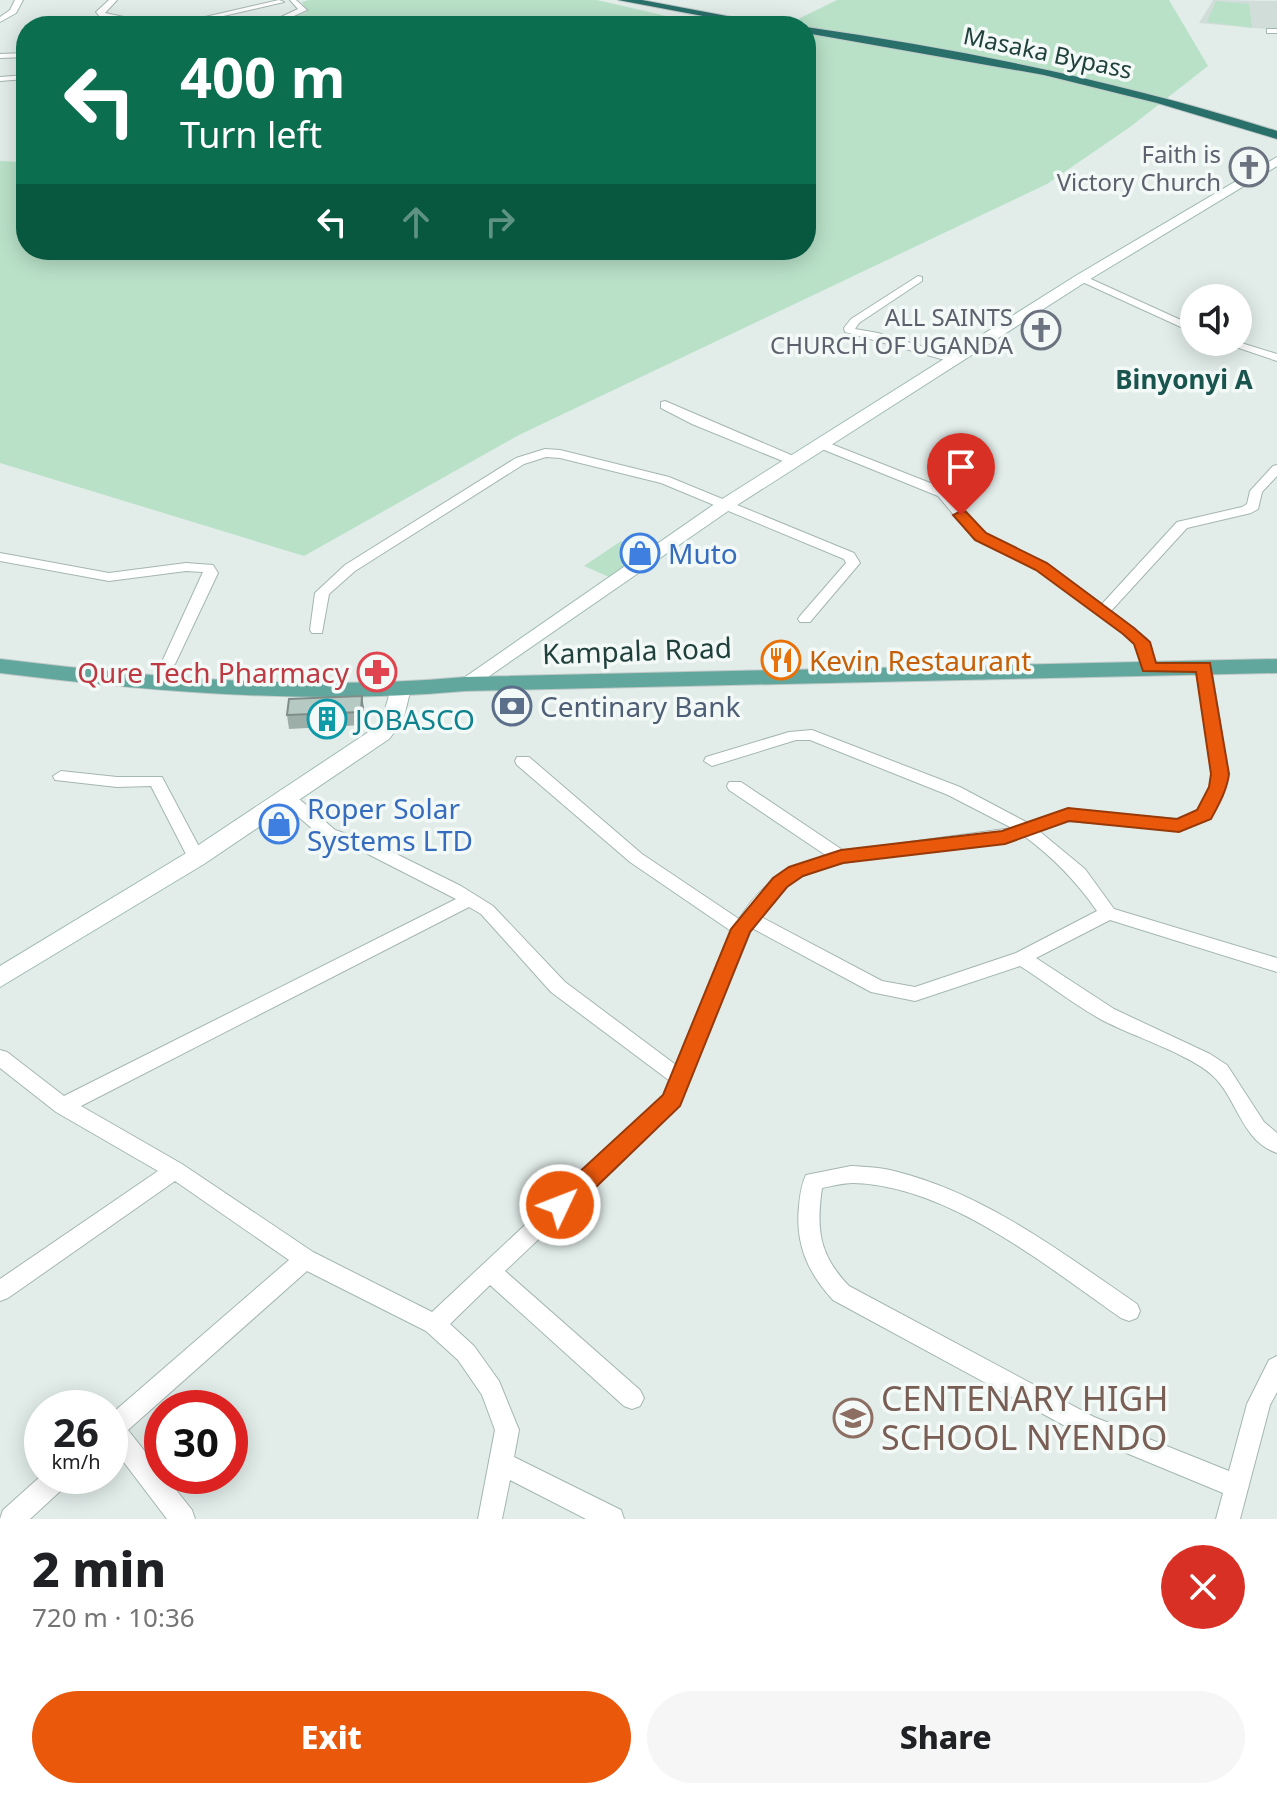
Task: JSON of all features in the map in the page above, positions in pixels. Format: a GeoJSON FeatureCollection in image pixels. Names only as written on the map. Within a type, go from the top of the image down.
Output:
{"type":"FeatureCollection","features":[{"type":"Feature","properties":{"kind":"highway"},"geometry":{"type":"LineString","coordinates":[[624,0],[717,16]]}},
{"type":"Feature","properties":{"kind":"highway","name":"Masaka Bypass"},"geometry":{"type":"LineString","coordinates":[[816,32],[906,45],[1091,82],[1205,111],[1277,135]]}},
{"type":"Feature","properties":{"kind":"main road"},"geometry":{"type":"LineString","coordinates":[[465,684],[725,505],[1082,278],[1274,166]]}},
{"type":"Feature","properties":{"kind":"main road","name":"Kampala Road"},"geometry":{"type":"LineString","coordinates":[[0,666],[214,687],[400,692],[465,684],[1276,666]]}},
{"type":"Feature","properties":{"kind":"main road"},"geometry":{"type":"LineString","coordinates":[[0,978],[196,858],[381,734],[392,721],[400,692]]}},
{"type":"Feature","properties":{"kind":"street"},"geometry":{"type":"LineString","coordinates":[[0,20],[13,11],[19,0]]}},
{"type":"Feature","properties":{"kind":"street"},"geometry":{"type":"LineString","coordinates":[[110,16],[100,14],[113,0]]}},
{"type":"Feature","properties":{"kind":"street"},"geometry":{"type":"LineString","coordinates":[[213,16],[277,1],[295,0],[303,10],[289,16]]}},
{"type":"Feature","properties":{"kind":"street"},"geometry":{"type":"LineString","coordinates":[[1082,278],[1180,324]]}},
{"type":"Feature","properties":{"kind":"street"},"geometry":{"type":"LineString","coordinates":[[918,279],[855,321],[849,328],[850,332],[874,335],[956,360]]}},
{"type":"Feature","properties":{"kind":"street"},"geometry":{"type":"LineString","coordinates":[[1252,350],[1277,358]]}},
{"type":"Feature","properties":{"kind":"street"},"geometry":{"type":"LineString","coordinates":[[665,405],[706,423],[713,430],[747,439],[794,461]]}},
{"type":"Feature","properties":{"kind":"street"},"geometry":{"type":"LineString","coordinates":[[821,444],[943,493],[980,537],[1041,566],[1142,642],[1149,668]]}},
{"type":"Feature","properties":{"kind":"street"},"geometry":{"type":"LineString","coordinates":[[317,630],[322,593],[350,568],[404,536],[452,502],[533,456],[560,454],[665,480],[849,556],[853,560],[805,619]]}},
{"type":"Feature","properties":{"kind":"street"},"geometry":{"type":"LineString","coordinates":[[1102,612],[1182,525],[1253,506],[1256,491],[1277,469]]}},
{"type":"Feature","properties":{"kind":"street"},"geometry":{"type":"LineString","coordinates":[[0,557],[109,577],[186,567],[208,568],[211,573],[168,664]]}},
{"type":"Feature","properties":{"kind":"street"},"geometry":{"type":"LineString","coordinates":[[434,1324],[672,1100],[745,923],[780,882],[796,872],[841,857],[1005,837],[1068,815],[1179,825],[1204,814],[1218,787],[1220,774],[1204,666]]}},
{"type":"Feature","properties":{"kind":"street"},"geometry":{"type":"LineString","coordinates":[[712,761],[795,735],[812,735],[966,797],[1026,832],[1078,872],[1108,913],[1277,965]]}},
{"type":"Feature","properties":{"kind":"street"},"geometry":{"type":"LineString","coordinates":[[523,761],[636,858],[745,923],[893,992],[915,994],[1022,958],[1108,913]]}},
{"type":"Feature","properties":{"kind":"street"},"geometry":{"type":"LineString","coordinates":[[61,776],[117,782],[156,781],[196,858]]}},
{"type":"Feature","properties":{"kind":"street"},"geometry":{"type":"LineString","coordinates":[[735,786],[841,857]]}},
{"type":"Feature","properties":{"kind":"street"},"geometry":{"type":"LineString","coordinates":[[285,796],[329,834],[370,848],[487,910],[558,987],[680,1078]]}},
{"type":"Feature","properties":{"kind":"street"},"geometry":{"type":"LineString","coordinates":[[63,1106],[471,899]]}},
{"type":"Feature","properties":{"kind":"street"},"geometry":{"type":"LineString","coordinates":[[1022,958],[1107,1014],[1220,1070],[1257,1128],[1277,1145]]}},
{"type":"Feature","properties":{"kind":"street"},"geometry":{"type":"LineString","coordinates":[[0,1057],[63,1106],[175,1170],[305,1259],[434,1324],[466,1353],[491,1389],[507,1430],[503,1464],[490,1519]]}},
{"type":"Feature","properties":{"kind":"street"},"geometry":{"type":"LineString","coordinates":[[0,1291],[175,1170]]}},
{"type":"Feature","properties":{"kind":"street"},"geometry":{"type":"LineString","coordinates":[[1129,1311],[993,1220],[902,1180],[856,1173],[813,1181],[807,1217],[814,1257],[823,1276],[841,1293],[1086,1425],[1236,1486]]}},
{"type":"Feature","properties":{"kind":"street"},"geometry":{"type":"LineString","coordinates":[[128,1414],[305,1259]]}},
{"type":"Feature","properties":{"kind":"street"},"geometry":{"type":"LineString","coordinates":[[490,1271],[632,1398]]}},
{"type":"Feature","properties":{"kind":"street"},"geometry":{"type":"LineString","coordinates":[[1228,1519],[1259,1404],[1277,1367]]}},
{"type":"Feature","properties":{"kind":"street"},"geometry":{"type":"LineString","coordinates":[[128,1450],[183,1519]]}},
{"type":"Feature","properties":{"kind":"street"},"geometry":{"type":"LineString","coordinates":[[503,1464],[612,1519]]}},
{"type":"Feature","properties":{"kind":"street"},"geometry":{"type":"LineString","coordinates":[[12,1519],[39,1494]]}},
{"type":"Feature","properties":{"kind":"shaded area"},"geometry":{"type":"Polygon","coordinates":[[[1213,0],[1277,1],[1277,30],[1199,23],[1213,0]]]}},
{"type":"Feature","properties":{"kind":"green space"},"geometry":{"type":"Polygon","coordinates":[[[597,0],[666,16],[296,16],[307,12],[302,2],[597,0]]]}},
{"type":"Feature","properties":{"kind":"green space"},"geometry":{"type":"Polygon","coordinates":[[[837,0],[1169,0],[1208,66],[1130,127],[1047,184],[519,435],[304,556],[0,463],[0,161],[16,162],[16,260],[816,260],[816,16],[804,16],[837,0]]]}},
{"type":"Feature","properties":{"kind":"green space"},"geometry":{"type":"Polygon","coordinates":[[[1216,1],[1249,4],[1252,28],[1207,22],[1216,1]]]}},
{"type":"Feature","properties":{"kind":"green space"},"geometry":{"type":"Polygon","coordinates":[[[621,541],[640,549],[632,554],[638,557],[609,577],[584,566],[621,541]]]}},
{"type":"Feature","properties":{"kind":"building"},"geometry":{"type":"Polygon","coordinates":[[[362,696],[361,712],[287,715],[289,699],[362,696]]]}},
{"type":"Feature","properties":{"kind":"place","name":"Faith is Victory Church"},"geometry":{"type":"Point","coordinates":[1249,167]}},
{"type":"Feature","properties":{"kind":"place","name":"ALL SAINTS CHURCH OF UGANDA"},"geometry":{"type":"Point","coordinates":[1041,330]}},
{"type":"Feature","properties":{"kind":"place","name":"Muto"},"geometry":{"type":"Point","coordinates":[640,553]}},
{"type":"Feature","properties":{"kind":"place","name":"Kevin Restaurant"},"geometry":{"type":"Point","coordinates":[781,660]}},
{"type":"Feature","properties":{"kind":"place","name":"Qure Tech Pharmacy"},"geometry":{"type":"Point","coordinates":[377,672]}},
{"type":"Feature","properties":{"kind":"place","name":"Centinary Bank"},"geometry":{"type":"Point","coordinates":[512,706]}},
{"type":"Feature","properties":{"kind":"place","name":"JOBASCO"},"geometry":{"type":"Point","coordinates":[327,719]}},
{"type":"Feature","properties":{"kind":"place","name":"Roper Solar Systems LTD"},"geometry":{"type":"Point","coordinates":[279,824]}},
{"type":"Feature","properties":{"kind":"place","name":"CENTENARY HIGH SCHOOL NYENDO"},"geometry":{"type":"Point","coordinates":[853,1418]}},
{"type":"Feature","properties":{"kind":"district","name":"Binyonyi A"},"geometry":{"type":"Point","coordinates":[1184,379]}},
{"type":"Feature","properties":{"kind":"route"},"geometry":{"type":"LineString","coordinates":[[560,1205],[672,1100],[741,929],[780,882],[796,872],[841,857],[1005,837],[1068,815],[1179,825],[1192,822],[1204,814],[1218,787],[1220,774],[1204,666],[1149,668],[1142,642],[1129,631],[1041,566],[980,537],[961,515]]}}]}
